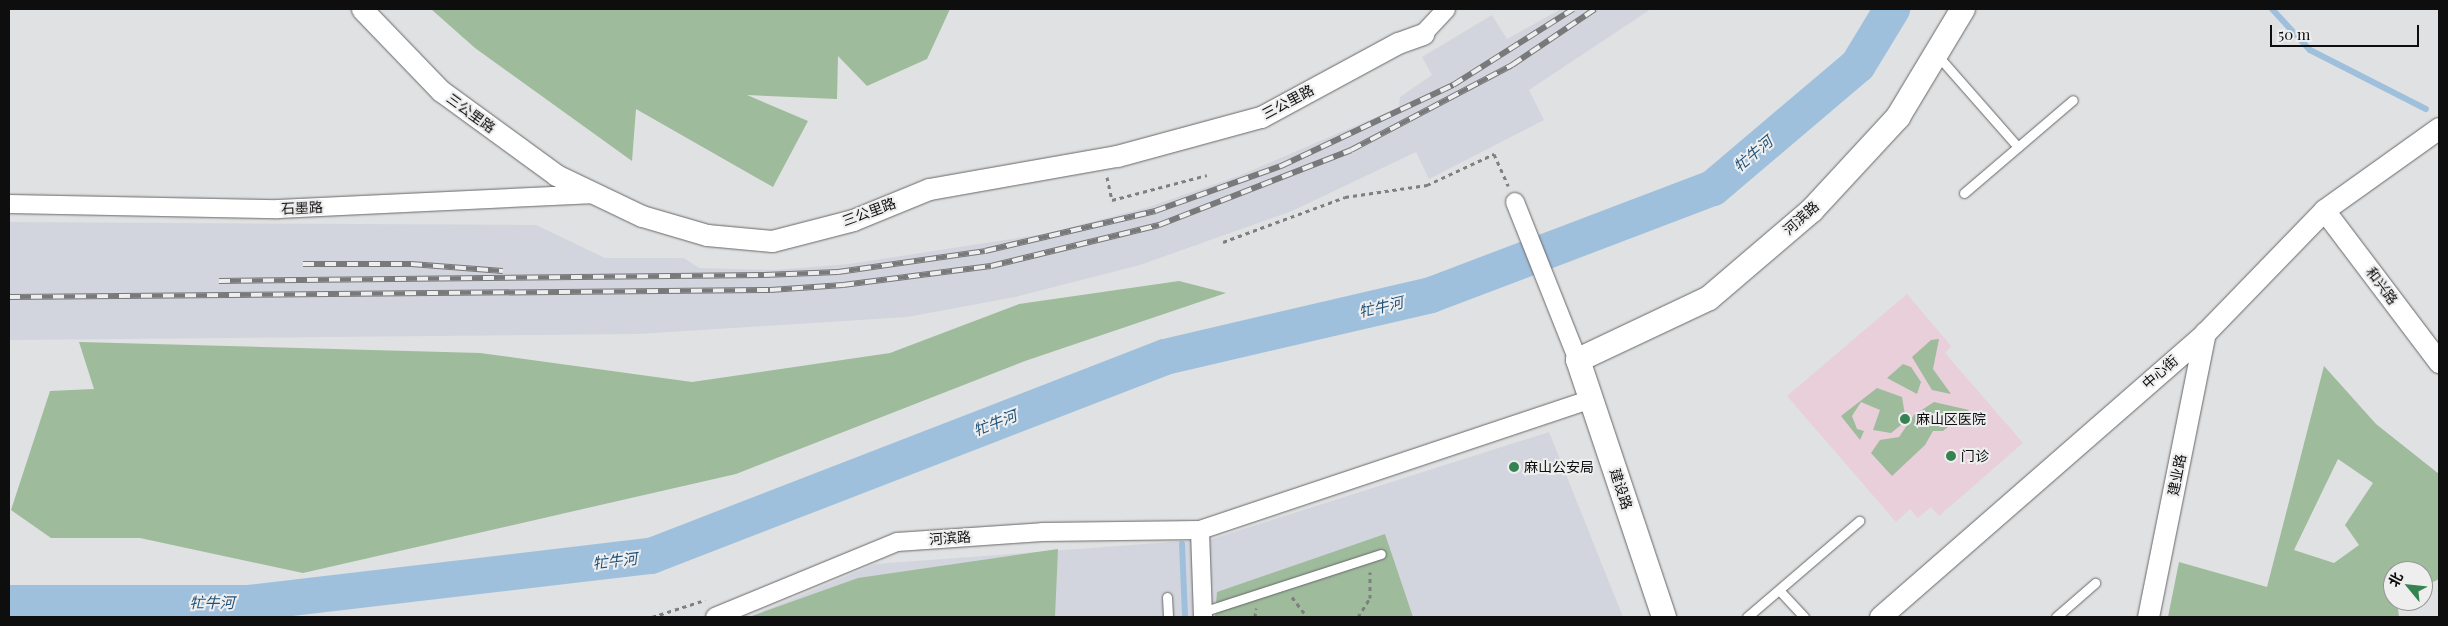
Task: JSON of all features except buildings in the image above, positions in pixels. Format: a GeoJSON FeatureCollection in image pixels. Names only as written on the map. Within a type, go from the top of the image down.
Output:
{"type":"FeatureCollection","features":[{"type":"Feature","properties":{"kind":"main road","name":"河滨路"},"geometry":{"type":"LineString","coordinates":[[1578,360],[1709,298],[1812,210],[1885,131],[1963,9]]}},
{"type":"Feature","properties":{"kind":"main road","name":"建设路"},"geometry":{"type":"LineString","coordinates":[[1578,360],[1664,617]]}},
{"type":"Feature","properties":{"kind":"street","name":"三公里路"},"geometry":{"type":"LineString","coordinates":[[362,9],[441,91],[556,175],[642,216],[707,234],[772,241],[852,220],[929,189],[1117,156],[1260,117],[1398,42],[1422,34]]}},
{"type":"Feature","properties":{"kind":"street"},"geometry":{"type":"LineString","coordinates":[[1422,34],[1446,9]]}},
{"type":"Feature","properties":{"kind":"street","name":"中心街"},"geometry":{"type":"LineString","coordinates":[[1880,617],[2205,333],[2324,210],[2439,128]]}},
{"type":"Feature","properties":{"kind":"street","name":"石墨路"},"geometry":{"type":"LineString","coordinates":[[9,204],[278,209],[596,194]]}},
{"type":"Feature","properties":{"kind":"street"},"geometry":{"type":"LineString","coordinates":[[1516,202],[1578,360]]}},
{"type":"Feature","properties":{"kind":"street","name":"和兴路"},"geometry":{"type":"LineString","coordinates":[[2324,210],[2439,361]]}},
{"type":"Feature","properties":{"kind":"street","name":"建业路"},"geometry":{"type":"LineString","coordinates":[[2148,617],[2205,333]]}},
{"type":"Feature","properties":{"kind":"street","name":"河滨路"},"geometry":{"type":"LineString","coordinates":[[714,617],[897,542],[1042,532],[1200,530],[1591,399]]}},
{"type":"Feature","properties":{"kind":"street"},"geometry":{"type":"LineString","coordinates":[[1200,530],[1202,615]]}},
{"type":"Feature","properties":{"kind":"lane"},"geometry":{"type":"LineString","coordinates":[[1936,54],[2018,147]]}},
{"type":"Feature","properties":{"kind":"lane"},"geometry":{"type":"LineString","coordinates":[[1964,193],[2073,100]]}},
{"type":"Feature","properties":{"kind":"lane"},"geometry":{"type":"LineString","coordinates":[[1747,617],[1859,521]]}},
{"type":"Feature","properties":{"kind":"lane"},"geometry":{"type":"LineString","coordinates":[[1202,615],[1381,554]]}},
{"type":"Feature","properties":{"kind":"lane"},"geometry":{"type":"LineString","coordinates":[[2056,617],[2095,583]]}},
{"type":"Feature","properties":{"kind":"lane"},"geometry":{"type":"LineString","coordinates":[[1779,590],[1804,617]]}},
{"type":"Feature","properties":{"kind":"lane"},"geometry":{"type":"LineString","coordinates":[[1167,598],[1168,617]]}},
{"type":"Feature","properties":{"kind":"path"},"geometry":{"type":"LineString","coordinates":[[1223,242],[1345,197],[1427,185],[1494,154],[1516,202]]}},
{"type":"Feature","properties":{"kind":"path"},"geometry":{"type":"LineString","coordinates":[[1112,200],[1207,175]]}},
{"type":"Feature","properties":{"kind":"path"},"geometry":{"type":"LineString","coordinates":[[1337,617],[1359,617],[1370,598],[1371,576],[1366,560]]}},
{"type":"Feature","properties":{"kind":"path"},"geometry":{"type":"LineString","coordinates":[[1287,585],[1294,604],[1307,617]]}},
{"type":"Feature","properties":{"kind":"shaded area"},"geometry":{"type":"Polygon","coordinates":[[[1561,9],[1651,9],[1529,90],[1544,120],[1429,179],[1416,152],[1292,211],[1140,265],[1015,297],[907,317],[639,334],[9,340],[9,222],[536,225],[605,258],[684,258],[699,268],[774,270],[849,264],[1044,234],[1149,207],[1241,175],[1399,107],[1400,97],[1432,75],[1422,57],[1492,15],[1507,39],[1561,9]]]}},
{"type":"Feature","properties":{"kind":"shaded area","name":"麻山区医院"},"geometry":{"type":"Polygon","coordinates":[[[1907,294],[1951,346],[1945,353],[2023,443],[1939,516],[1931,507],[1918,518],[1910,509],[1896,522],[1787,396],[1907,294]]]}},
{"type":"Feature","properties":{"kind":"shaded area"},"geometry":{"type":"Polygon","coordinates":[[[1549,432],[1623,617],[749,617],[875,564],[1212,539],[1549,432]]]}},
{"type":"Feature","properties":{"kind":"green space"},"geometry":{"type":"Polygon","coordinates":[[[431,9],[950,9],[927,59],[867,86],[838,56],[837,99],[747,95],[808,121],[773,187],[636,109],[632,161],[475,48],[431,9]]]}},
{"type":"Feature","properties":{"kind":"green space"},"geometry":{"type":"Polygon","coordinates":[[[1179,281],[1226,293],[1025,361],[736,474],[303,573],[140,538],[51,538],[11,510],[50,391],[94,389],[79,342],[480,353],[692,382],[890,353],[1019,304],[1179,281]]]}},
{"type":"Feature","properties":{"kind":"green space"},"geometry":{"type":"Polygon","coordinates":[[[1939,339],[1933,369],[1951,394],[1932,390],[1912,357],[1931,340],[1939,339]]]}},
{"type":"Feature","properties":{"kind":"green space"},"geometry":{"type":"Polygon","coordinates":[[[1903,364],[1911,367],[1921,382],[1917,394],[1887,378],[1903,364]]]}},
{"type":"Feature","properties":{"kind":"green space"},"geometry":{"type":"Polygon","coordinates":[[[2324,366],[2376,424],[2439,474],[2439,579],[2433,582],[2433,561],[2383,561],[2383,611],[2398,611],[2399,617],[2168,617],[2179,562],[2267,587],[2324,366]],[[2338,459],[2294,550],[2334,563],[2359,545],[2345,525],[2373,483],[2338,459]]]}},
{"type":"Feature","properties":{"kind":"green space"},"geometry":{"type":"Polygon","coordinates":[[[1877,388],[1902,397],[1906,421],[1891,433],[1873,430],[1880,410],[1861,402],[1852,416],[1857,429],[1864,431],[1860,440],[1841,416],[1877,388]]]}},
{"type":"Feature","properties":{"kind":"green space"},"geometry":{"type":"Polygon","coordinates":[[[1934,402],[1969,410],[1943,431],[1933,431],[1925,445],[1892,476],[1871,453],[1880,440],[1899,437],[1914,415],[1934,402]]]}},
{"type":"Feature","properties":{"kind":"green space"},"geometry":{"type":"Polygon","coordinates":[[[1385,534],[1413,617],[1215,617],[1217,592],[1385,534]]]}},
{"type":"Feature","properties":{"kind":"green space"},"geometry":{"type":"Polygon","coordinates":[[[1058,549],[1055,617],[749,617],[858,578],[1058,549]]]}},
{"type":"Feature","properties":{"kind":"waterway","name":"牤牛河"},"geometry":{"type":"LineString","coordinates":[[9,603],[249,603],[651,556],[1165,357],[1431,295],[1713,188],[1858,65],[1892,9]]}},
{"type":"Feature","properties":{"kind":"waterway"},"geometry":{"type":"LineString","coordinates":[[2272,9],[2310,50],[2426,109]]}},
{"type":"Feature","properties":{"kind":"waterway"},"geometry":{"type":"LineString","coordinates":[[1182,544],[1185,617]]}},
{"type":"Feature","properties":{"kind":"railway"},"geometry":{"type":"LineString","coordinates":[[219,281],[764,275],[838,272],[985,251],[1155,211],[1281,166],[1453,85],[1573,9]]}},
{"type":"Feature","properties":{"kind":"railway"},"geometry":{"type":"LineString","coordinates":[[9,297],[770,290],[843,285],[991,266],[1159,225],[1351,150],[1512,65],[1595,9]]}},
{"type":"Feature","properties":{"kind":"railway"},"geometry":{"type":"LineString","coordinates":[[303,264],[411,264],[503,271]]}},
{"type":"Feature","properties":{"kind":"place","name":"麻山区医院"},"geometry":{"type":"Point","coordinates":[1905,419]}},
{"type":"Feature","properties":{"kind":"place","name":"门诊"},"geometry":{"type":"Point","coordinates":[1951,456]}},
{"type":"Feature","properties":{"kind":"place","name":"麻山公安局"},"geometry":{"type":"Point","coordinates":[1514,467]}}]}
